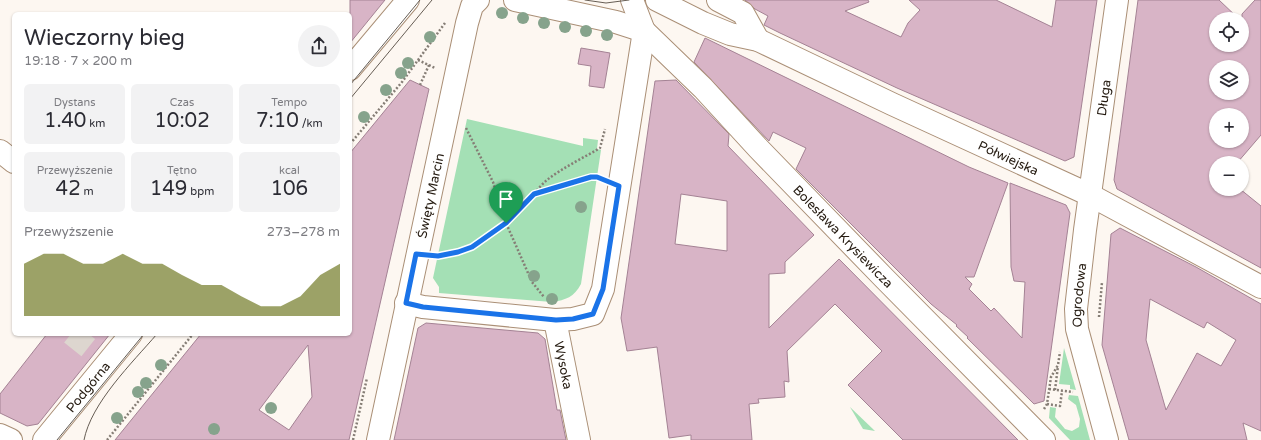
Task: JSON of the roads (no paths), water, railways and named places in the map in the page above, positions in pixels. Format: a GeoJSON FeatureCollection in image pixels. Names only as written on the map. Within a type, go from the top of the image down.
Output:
{"type":"FeatureCollection","features":[{"type":"Feature","properties":{"kind":"street"},"geometry":{"type":"LineString","coordinates":[[352,67],[408,0]]}},
{"type":"Feature","properties":{"kind":"street","name":"Święty Marcin"},"geometry":{"type":"LineString","coordinates":[[378,440],[416,254],[467,23],[472,6],[478,0]]}},
{"type":"Feature","properties":{"kind":"street"},"geometry":{"type":"LineString","coordinates":[[515,0],[616,22],[644,31]]}},
{"type":"Feature","properties":{"kind":"street"},"geometry":{"type":"LineString","coordinates":[[406,303],[423,307],[556,320],[573,319],[593,314],[603,289],[644,31],[632,0]]}},
{"type":"Feature","properties":{"kind":"street","name":"Półwiejska"},"geometry":{"type":"LineString","coordinates":[[658,0],[703,23],[730,34],[758,40],[1090,195],[1259,282]]}},
{"type":"Feature","properties":{"kind":"street"},"geometry":{"type":"LineString","coordinates":[[718,0],[743,13],[758,40]]}},
{"type":"Feature","properties":{"kind":"street","name":"Długa"},"geometry":{"type":"LineString","coordinates":[[1090,195],[1117,0]]}},
{"type":"Feature","properties":{"kind":"street","name":"Bolesława Krysiewicza"},"geometry":{"type":"LineString","coordinates":[[644,31],[703,88],[758,148],[1044,440]]}},
{"type":"Feature","properties":{"kind":"street"},"geometry":{"type":"LineString","coordinates":[[0,151],[12,160]]}},
{"type":"Feature","properties":{"kind":"street","name":"Ogrodowa"},"geometry":{"type":"LineString","coordinates":[[1090,195],[1076,309],[1077,329],[1107,440]]}},
{"type":"Feature","properties":{"kind":"street","name":"Wysoka"},"geometry":{"type":"LineString","coordinates":[[556,320],[579,440]]}},
{"type":"Feature","properties":{"kind":"street","name":"Podgórna"},"geometry":{"type":"LineString","coordinates":[[44,440],[101,358],[128,336]]}},
{"type":"Feature","properties":{"kind":"street"},"geometry":{"type":"LineString","coordinates":[[0,435],[11,440]]}},
{"type":"Feature","properties":{"kind":"tunnel"},"geometry":{"type":"LineString","coordinates":[[74,336],[95,353]]}},
{"type":"Feature","properties":{"kind":"tram line"},"geometry":{"type":"LineString","coordinates":[[352,83],[420,0]]}},
{"type":"Feature","properties":{"kind":"tram line"},"geometry":{"type":"LineString","coordinates":[[352,97],[432,0]]}},
{"type":"Feature","properties":{"kind":"tram line"},"geometry":{"type":"LineString","coordinates":[[585,0],[606,3],[629,0]]}},
{"type":"Feature","properties":{"kind":"tram line"},"geometry":{"type":"LineString","coordinates":[[57,440],[142,336]]}},
{"type":"Feature","properties":{"kind":"tram line"},"geometry":{"type":"LineString","coordinates":[[84,440],[88,426],[104,398],[114,384],[155,336]]}}]}
